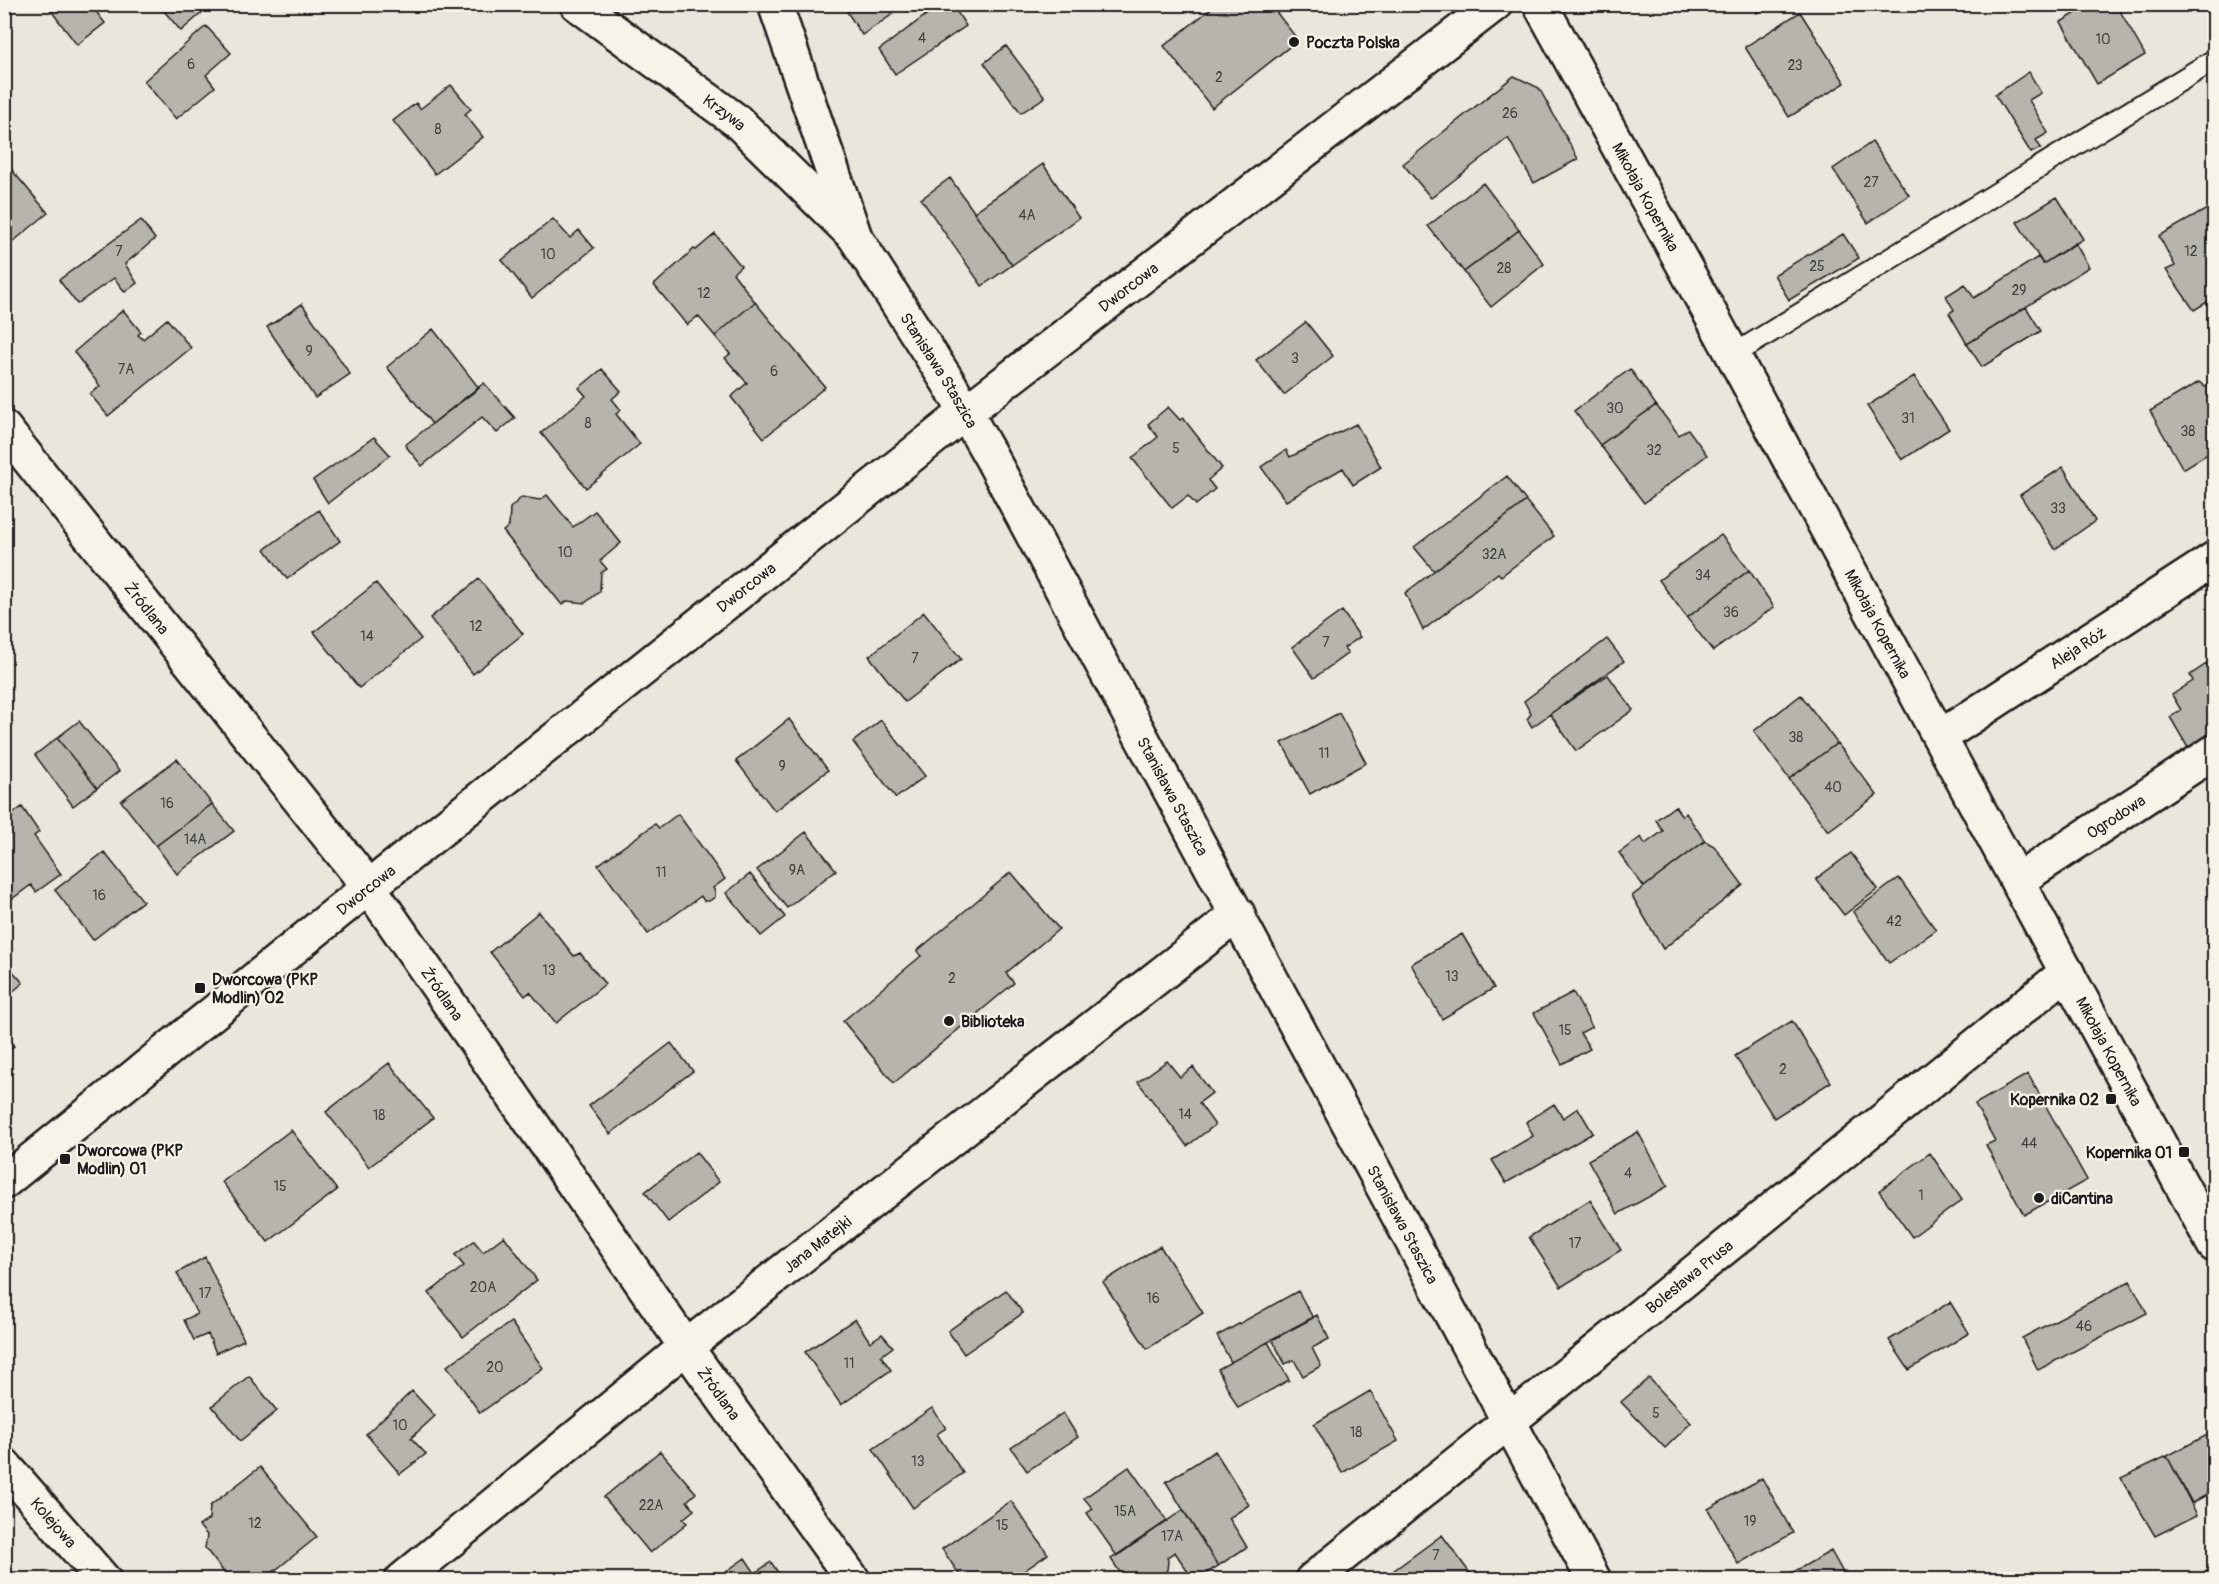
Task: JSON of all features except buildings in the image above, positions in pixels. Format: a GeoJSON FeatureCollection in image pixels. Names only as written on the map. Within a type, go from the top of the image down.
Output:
{"type":"FeatureCollection","features":[{"type":"Feature","properties":{"kind":"street","name":"Krzywa"},"geometry":{"type":"LineString","coordinates":[[577,4],[737,121],[855,237]]}},
{"type":"Feature","properties":{"kind":"street","name":"Stanisława Staszica"},"geometry":{"type":"LineString","coordinates":[[775,4],[855,237],[966,412],[1238,914],[1594,1580]]}},
{"type":"Feature","properties":{"kind":"street","name":"Dworcowa"},"geometry":{"type":"LineString","coordinates":[[4,1182],[369,887],[966,412],[1495,4]]}},
{"type":"Feature","properties":{"kind":"street","name":"Mikołaja Kopernika"},"geometry":{"type":"LineString","coordinates":[[1540,4],[1733,355],[2214,1245]]}},
{"type":"Feature","properties":{"kind":"street","name":"Źródlana"},"geometry":{"type":"LineString","coordinates":[[4,428],[369,887],[686,1347],[853,1580]]}},
{"type":"Feature","properties":{"kind":"street","name":"Aleja Róż"},"geometry":{"type":"LineString","coordinates":[[1940,737],[2214,559]]}},
{"type":"Feature","properties":{"kind":"street","name":"Ogrodowa"},"geometry":{"type":"LineString","coordinates":[[2017,881],[2214,752]]}},
{"type":"Feature","properties":{"kind":"street","name":"Jana Matejki"},"geometry":{"type":"LineString","coordinates":[[402,1580],[686,1347],[1238,914]]}},
{"type":"Feature","properties":{"kind":"street","name":"Bolesława Prusa"},"geometry":{"type":"LineString","coordinates":[[1312,1580],[2067,972]]}},
{"type":"Feature","properties":{"kind":"street","name":"Kolejowa"},"geometry":{"type":"LineString","coordinates":[[4,1465],[104,1580]]}},
{"type":"Feature","properties":{"kind":"lane"},"geometry":{"type":"LineString","coordinates":[[1733,355],[2214,60]]}},
{"type":"Feature","properties":{"kind":"place","name":"Poczta Polska"},"geometry":{"type":"Point","coordinates":[1294,42]}},
{"type":"Feature","properties":{"kind":"place","name":"Dworcowa (PKP Modlin) 02"},"geometry":{"type":"Point","coordinates":[200,988]}},
{"type":"Feature","properties":{"kind":"place","name":"Biblioteka"},"geometry":{"type":"Point","coordinates":[949,1021]}},
{"type":"Feature","properties":{"kind":"place","name":"Kopernika 02"},"geometry":{"type":"Point","coordinates":[2111,1099]}},
{"type":"Feature","properties":{"kind":"place","name":"Kopernika 01"},"geometry":{"type":"Point","coordinates":[2184,1152]}},
{"type":"Feature","properties":{"kind":"place","name":"Dworcowa (PKP Modlin) 01"},"geometry":{"type":"Point","coordinates":[65,1159]}},
{"type":"Feature","properties":{"kind":"place","name":"diCantina"},"geometry":{"type":"Point","coordinates":[2039,1198]}}]}
